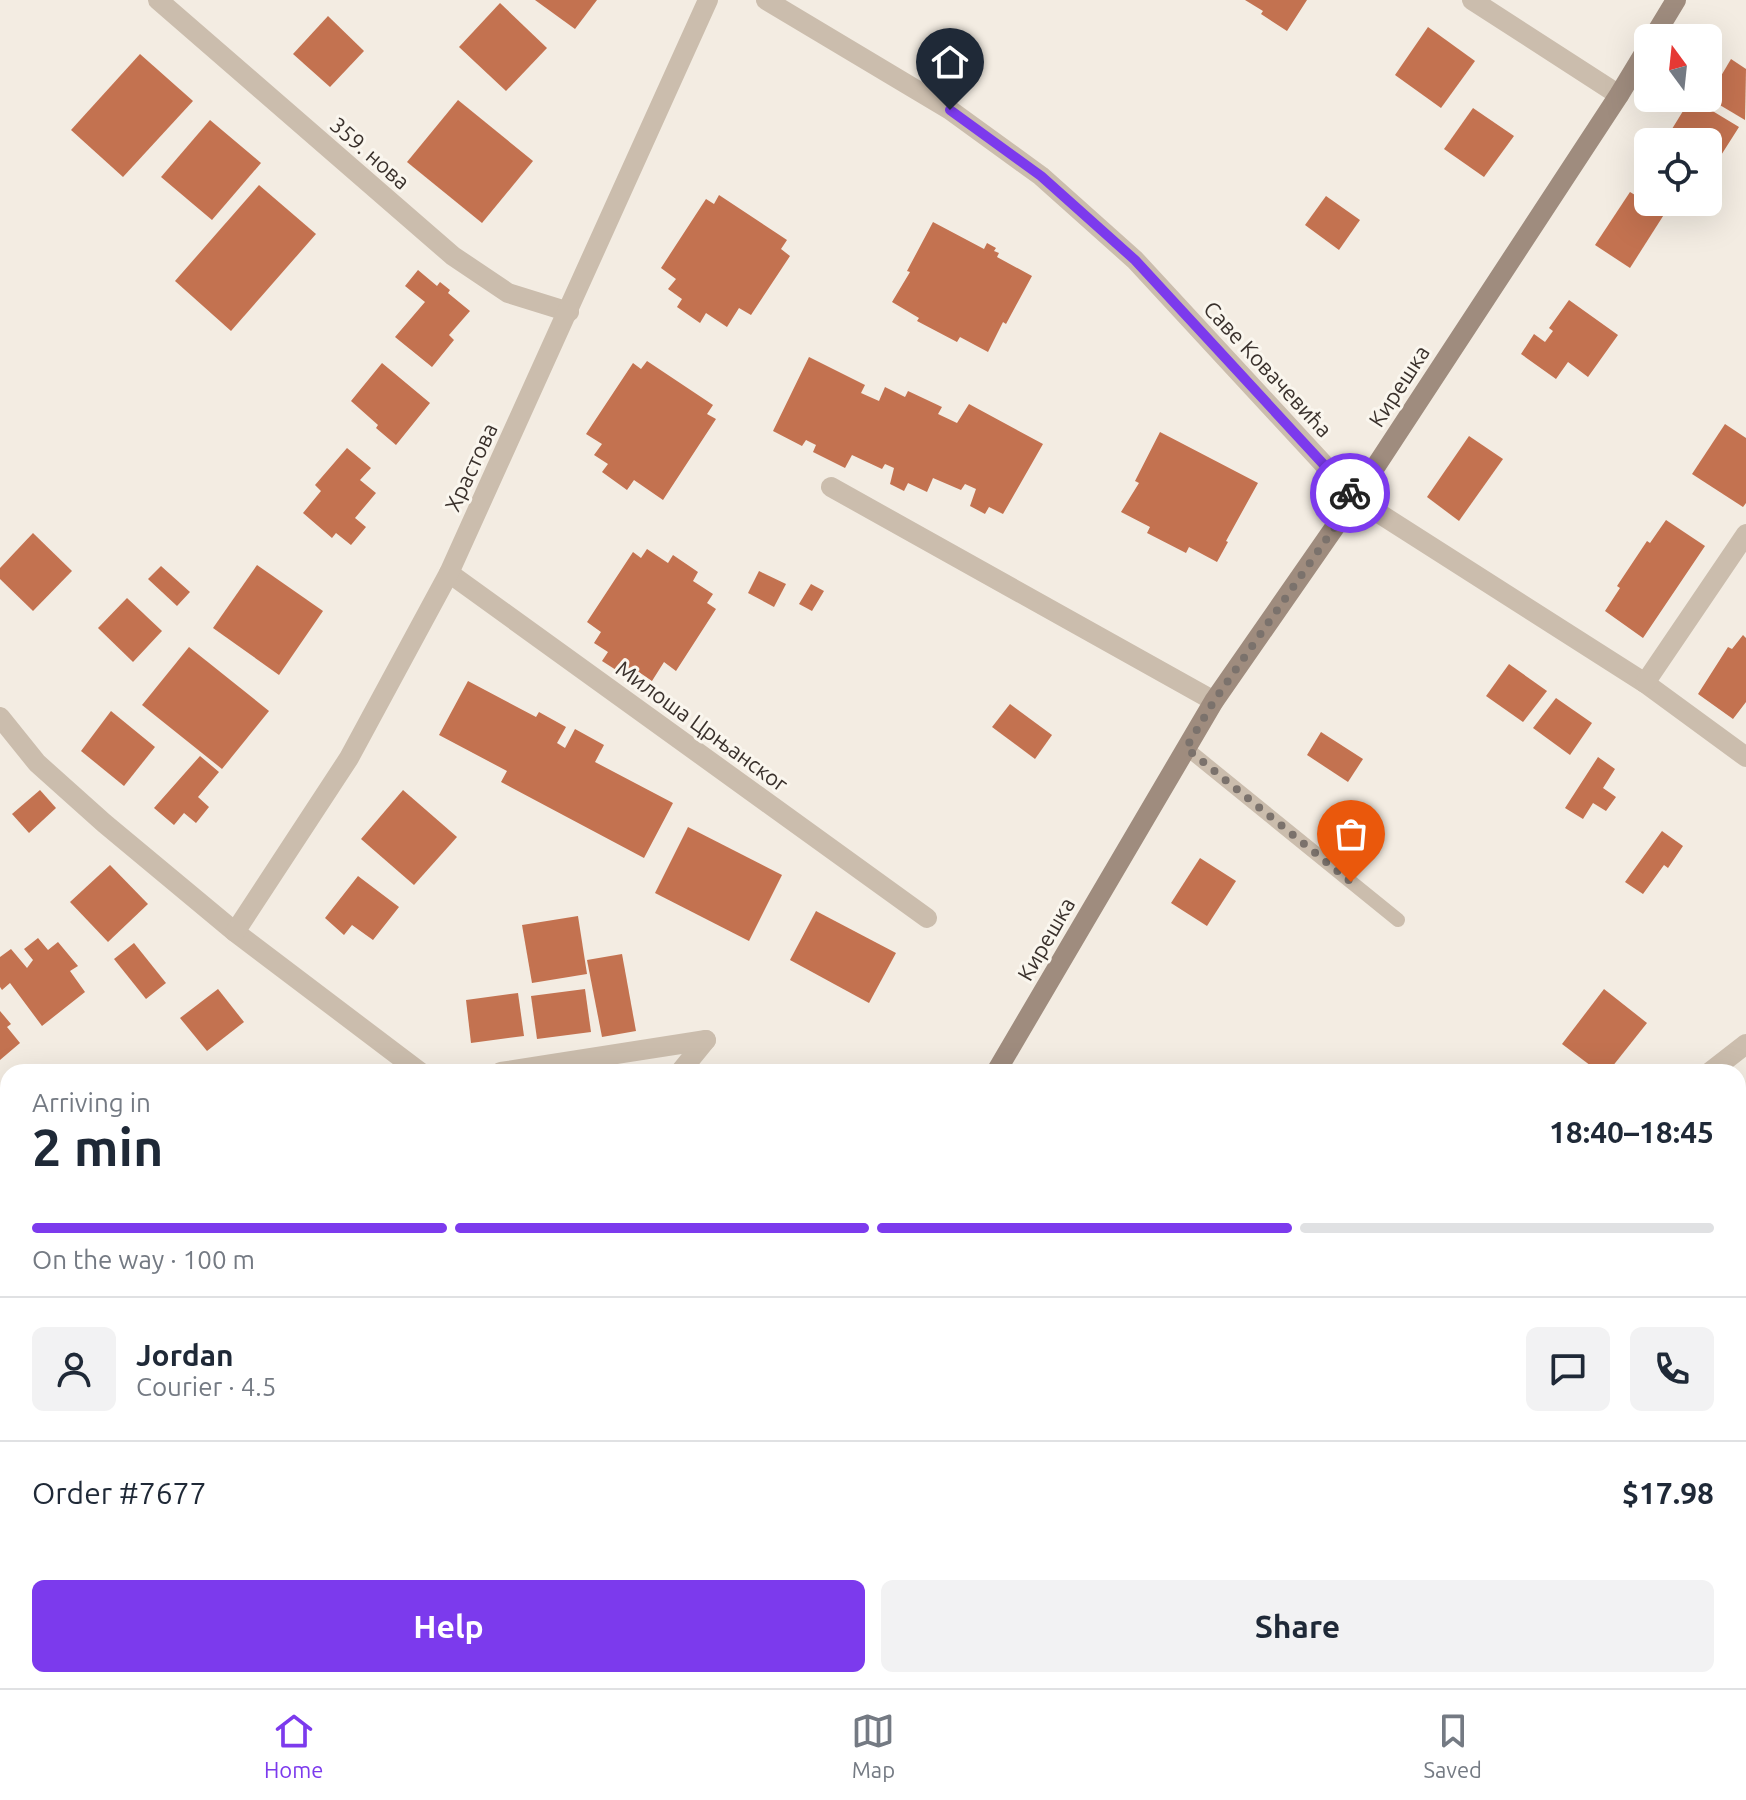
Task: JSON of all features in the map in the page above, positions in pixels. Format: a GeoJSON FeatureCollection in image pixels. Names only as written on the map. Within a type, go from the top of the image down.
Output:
{"type":"FeatureCollection","features":[{"type":"Feature","properties":{"kind":"street","name":"359. нова"},"geometry":{"type":"LineString","coordinates":[[158,0],[453,256],[508,293],[569,312]]}},
{"type":"Feature","properties":{"kind":"street","name":"Храстова"},"geometry":{"type":"LineString","coordinates":[[235,932],[349,758],[449,573],[708,0]]}},
{"type":"Feature","properties":{"kind":"street","name":"Саве Ковачевића"},"geometry":{"type":"LineString","coordinates":[[766,0],[950,110],[1041,176],[1135,260],[1355,498],[1645,683],[1746,757]]}},
{"type":"Feature","properties":{"kind":"street"},"geometry":{"type":"LineString","coordinates":[[1472,0],[1619,95]]}},
{"type":"Feature","properties":{"kind":"street"},"geometry":{"type":"LineString","coordinates":[[1661,24],[1676,0]]}},
{"type":"Feature","properties":{"kind":"street","name":"Кирешка"},"geometry":{"type":"LineString","coordinates":[[1001,1064],[1214,701],[1355,498],[1634,70]]}},
{"type":"Feature","properties":{"kind":"street"},"geometry":{"type":"LineString","coordinates":[[831,487],[1214,701]]}},
{"type":"Feature","properties":{"kind":"street"},"geometry":{"type":"LineString","coordinates":[[1645,683],[1746,534]]}},
{"type":"Feature","properties":{"kind":"street","name":"Милоша Црњанског"},"geometry":{"type":"LineString","coordinates":[[449,573],[927,918]]}},
{"type":"Feature","properties":{"kind":"street"},"geometry":{"type":"LineString","coordinates":[[0,717],[37,763],[104,823],[235,932],[409,1064]]}},
{"type":"Feature","properties":{"kind":"street"},"geometry":{"type":"LineString","coordinates":[[552,1064],[706,1040],[686,1064]]}},
{"type":"Feature","properties":{"kind":"street"},"geometry":{"type":"LineString","coordinates":[[1720,1064],[1746,1044]]}},
{"type":"Feature","properties":{"kind":"lane"},"geometry":{"type":"LineString","coordinates":[[1186,748],[1398,920]]}},
{"type":"Feature","properties":{"kind":"building"},"geometry":{"type":"Polygon","coordinates":[[[535,0],[597,0],[575,29],[535,0]]]}},
{"type":"Feature","properties":{"kind":"building"},"geometry":{"type":"Polygon","coordinates":[[[1245,0],[1307,0],[1287,31],[1245,0]]]}},
{"type":"Feature","properties":{"kind":"building"},"geometry":{"type":"Polygon","coordinates":[[[500,3],[547,48],[506,91],[459,47],[500,3]]]}},
{"type":"Feature","properties":{"kind":"building"},"geometry":{"type":"Polygon","coordinates":[[[328,16],[364,51],[330,87],[293,54],[328,16]]]}},
{"type":"Feature","properties":{"kind":"building"},"geometry":{"type":"Polygon","coordinates":[[[1428,27],[1475,61],[1441,108],[1395,75],[1428,27]]]}},
{"type":"Feature","properties":{"kind":"building"},"geometry":{"type":"Polygon","coordinates":[[[140,54],[193,101],[123,177],[71,130],[140,54]]]}},
{"type":"Feature","properties":{"kind":"building"},"geometry":{"type":"Polygon","coordinates":[[[1731,59],[1746,69],[1745,120],[1722,106],[1722,74],[1731,59]]]}},
{"type":"Feature","properties":{"kind":"building"},"geometry":{"type":"Polygon","coordinates":[[[458,100],[533,161],[482,223],[407,162],[458,100]]]}},
{"type":"Feature","properties":{"kind":"building"},"geometry":{"type":"Polygon","coordinates":[[[1473,108],[1514,136],[1484,177],[1444,149],[1473,108]]]}},
{"type":"Feature","properties":{"kind":"building"},"geometry":{"type":"Polygon","coordinates":[[[1682,112],[1714,112],[1739,127],[1722,154],[1722,128],[1673,128],[1682,112]]]}},
{"type":"Feature","properties":{"kind":"building"},"geometry":{"type":"Polygon","coordinates":[[[210,120],[261,163],[212,220],[161,177],[210,120]]]}},
{"type":"Feature","properties":{"kind":"building"},"geometry":{"type":"Polygon","coordinates":[[[259,185],[316,234],[231,331],[175,281],[259,185]]]}},
{"type":"Feature","properties":{"kind":"building"},"geometry":{"type":"Polygon","coordinates":[[[1630,192],[1634,194],[1634,216],[1663,216],[1630,268],[1595,245],[1630,192]]]}},
{"type":"Feature","properties":{"kind":"building"},"geometry":{"type":"Polygon","coordinates":[[[719,195],[787,240],[781,249],[790,256],[751,315],[739,308],[727,327],[706,313],[700,323],[677,307],[682,299],[668,289],[676,279],[661,268],[706,199],[714,204],[719,195]]]}},
{"type":"Feature","properties":{"kind":"building"},"geometry":{"type":"Polygon","coordinates":[[[1326,196],[1360,220],[1339,250],[1305,225],[1326,196]]]}},
{"type":"Feature","properties":{"kind":"building"},"geometry":{"type":"Polygon","coordinates":[[[933,222],[984,249],[987,243],[996,248],[994,251],[999,253],[997,257],[1032,276],[988,352],[960,337],[957,342],[917,321],[919,318],[892,302],[933,222]]]}},
{"type":"Feature","properties":{"kind":"building"},"geometry":{"type":"Polygon","coordinates":[[[418,270],[437,286],[440,282],[470,311],[449,335],[454,340],[432,367],[395,337],[425,302],[405,286],[418,270]]]}},
{"type":"Feature","properties":{"kind":"building"},"geometry":{"type":"Polygon","coordinates":[[[1569,300],[1618,335],[1588,377],[1568,362],[1556,379],[1521,354],[1534,334],[1545,342],[1553,331],[1549,328],[1569,300]]]}},
{"type":"Feature","properties":{"kind":"building"},"geometry":{"type":"Polygon","coordinates":[[[809,357],[865,385],[861,393],[879,401],[885,387],[905,397],[908,391],[942,407],[938,414],[957,423],[969,404],[1043,444],[1003,514],[989,507],[985,514],[970,506],[976,489],[965,484],[961,490],[933,478],[927,492],[908,483],[904,491],[890,484],[894,468],[885,464],[882,469],[852,455],[845,468],[813,452],[816,445],[806,440],[802,446],[773,431],[809,357]]]}},
{"type":"Feature","properties":{"kind":"building"},"geometry":{"type":"Polygon","coordinates":[[[647,361],[713,405],[707,414],[716,419],[663,500],[634,480],[627,490],[602,472],[608,464],[594,455],[602,444],[586,434],[633,363],[641,369],[647,361]]]}},
{"type":"Feature","properties":{"kind":"building"},"geometry":{"type":"Polygon","coordinates":[[[382,363],[430,403],[396,445],[351,401],[382,363]]]}},
{"type":"Feature","properties":{"kind":"building"},"geometry":{"type":"Polygon","coordinates":[[[1725,424],[1746,438],[1746,503],[1743,507],[1692,474],[1725,424]]]}},
{"type":"Feature","properties":{"kind":"building"},"geometry":{"type":"Polygon","coordinates":[[[1160,432],[1258,483],[1217,562],[1189,547],[1186,553],[1147,533],[1150,527],[1121,512],[1139,483],[1135,481],[1160,432]]]}},
{"type":"Feature","properties":{"kind":"building"},"geometry":{"type":"Polygon","coordinates":[[[1469,436],[1503,459],[1459,521],[1427,497],[1469,436]]]}},
{"type":"Feature","properties":{"kind":"building"},"geometry":{"type":"Polygon","coordinates":[[[347,448],[371,468],[360,480],[376,493],[355,518],[366,527],[351,545],[336,533],[332,538],[303,513],[321,491],[315,485],[347,448]]]}},
{"type":"Feature","properties":{"kind":"building"},"geometry":{"type":"Polygon","coordinates":[[[1666,520],[1705,546],[1643,638],[1605,611],[1620,588],[1617,586],[1647,541],[1650,543],[1666,520]]]}},
{"type":"Feature","properties":{"kind":"building"},"geometry":{"type":"Polygon","coordinates":[[[33,533],[72,571],[33,611],[0,579],[0,568],[33,533]]]}},
{"type":"Feature","properties":{"kind":"building"},"geometry":{"type":"Polygon","coordinates":[[[647,549],[668,563],[673,555],[698,572],[693,581],[713,594],[707,603],[716,609],[676,671],[664,662],[652,681],[633,668],[627,677],[602,661],[608,652],[594,643],[601,632],[587,622],[633,552],[641,558],[647,549]]]}},
{"type":"Feature","properties":{"kind":"building"},"geometry":{"type":"Polygon","coordinates":[[[257,565],[323,611],[279,675],[213,628],[257,565]]]}},
{"type":"Feature","properties":{"kind":"building"},"geometry":{"type":"Polygon","coordinates":[[[161,566],[190,592],[177,606],[148,579],[161,566]]]}},
{"type":"Feature","properties":{"kind":"building"},"geometry":{"type":"Polygon","coordinates":[[[759,571],[786,584],[774,607],[748,593],[759,571]]]}},
{"type":"Feature","properties":{"kind":"building"},"geometry":{"type":"Polygon","coordinates":[[[811,584],[824,591],[812,611],[799,604],[811,584]]]}},
{"type":"Feature","properties":{"kind":"building"},"geometry":{"type":"Polygon","coordinates":[[[127,598],[162,631],[133,662],[98,628],[127,598]]]}},
{"type":"Feature","properties":{"kind":"building"},"geometry":{"type":"Polygon","coordinates":[[[1743,635],[1746,638],[1746,702],[1733,719],[1698,694],[1728,647],[1732,649],[1743,635]]]}},
{"type":"Feature","properties":{"kind":"building"},"geometry":{"type":"Polygon","coordinates":[[[189,647],[269,711],[222,769],[142,705],[189,647]]]}},
{"type":"Feature","properties":{"kind":"building"},"geometry":{"type":"Polygon","coordinates":[[[1509,664],[1547,691],[1523,722],[1486,696],[1509,664]]]}},
{"type":"Feature","properties":{"kind":"building"},"geometry":{"type":"Polygon","coordinates":[[[468,681],[536,717],[539,712],[566,727],[557,743],[565,748],[575,729],[604,745],[595,762],[673,803],[644,858],[501,782],[507,771],[439,735],[468,681]]]}},
{"type":"Feature","properties":{"kind":"building"},"geometry":{"type":"Polygon","coordinates":[[[1556,698],[1592,723],[1570,755],[1533,728],[1556,698]]]}},
{"type":"Feature","properties":{"kind":"building"},"geometry":{"type":"Polygon","coordinates":[[[1010,704],[1052,735],[1035,759],[992,727],[1010,704]]]}},
{"type":"Feature","properties":{"kind":"building"},"geometry":{"type":"Polygon","coordinates":[[[111,711],[155,747],[124,786],[81,751],[111,711]]]}},
{"type":"Feature","properties":{"kind":"building"},"geometry":{"type":"Polygon","coordinates":[[[1321,732],[1363,759],[1348,782],[1307,755],[1321,732]]]}},
{"type":"Feature","properties":{"kind":"building"},"geometry":{"type":"Polygon","coordinates":[[[200,756],[219,772],[198,797],[209,807],[196,823],[184,813],[174,825],[154,808],[200,756]]]}},
{"type":"Feature","properties":{"kind":"building"},"geometry":{"type":"Polygon","coordinates":[[[1598,757],[1615,769],[1603,788],[1616,797],[1606,811],[1593,803],[1583,819],[1565,808],[1598,757]]]}},
{"type":"Feature","properties":{"kind":"building"},"geometry":{"type":"Polygon","coordinates":[[[40,790],[56,808],[29,833],[12,814],[40,790]]]}},
{"type":"Feature","properties":{"kind":"building"},"geometry":{"type":"Polygon","coordinates":[[[403,790],[457,837],[414,885],[361,839],[403,790]]]}},
{"type":"Feature","properties":{"kind":"building"},"geometry":{"type":"Polygon","coordinates":[[[688,827],[782,875],[749,941],[655,893],[688,827]]]}},
{"type":"Feature","properties":{"kind":"building"},"geometry":{"type":"Polygon","coordinates":[[[1662,831],[1683,846],[1668,868],[1664,865],[1643,894],[1625,882],[1662,831]]]}},
{"type":"Feature","properties":{"kind":"building"},"geometry":{"type":"Polygon","coordinates":[[[1200,858],[1236,881],[1207,926],[1171,903],[1200,858]]]}},
{"type":"Feature","properties":{"kind":"building"},"geometry":{"type":"Polygon","coordinates":[[[110,865],[148,904],[108,942],[70,902],[110,865]]]}},
{"type":"Feature","properties":{"kind":"building"},"geometry":{"type":"Polygon","coordinates":[[[358,876],[399,907],[373,940],[352,925],[344,935],[325,918],[358,876]]]}},
{"type":"Feature","properties":{"kind":"building"},"geometry":{"type":"Polygon","coordinates":[[[816,911],[896,953],[869,1003],[790,960],[816,911]]]}},
{"type":"Feature","properties":{"kind":"building"},"geometry":{"type":"Polygon","coordinates":[[[578,916],[587,974],[532,983],[522,925],[578,916]]]}},
{"type":"Feature","properties":{"kind":"building"},"geometry":{"type":"Polygon","coordinates":[[[38,938],[48,950],[58,942],[78,966],[70,971],[85,992],[42,1026],[10,983],[2,990],[0,987],[0,957],[11,949],[27,968],[33,960],[24,949],[38,938]]]}},
{"type":"Feature","properties":{"kind":"building"},"geometry":{"type":"Polygon","coordinates":[[[134,943],[166,983],[146,999],[114,959],[134,943]]]}},
{"type":"Feature","properties":{"kind":"building"},"geometry":{"type":"Polygon","coordinates":[[[622,954],[636,1031],[602,1037],[587,960],[622,954]]]}},
{"type":"Feature","properties":{"kind":"building"},"geometry":{"type":"Polygon","coordinates":[[[218,989],[244,1022],[207,1051],[180,1018],[218,989]]]}},
{"type":"Feature","properties":{"kind":"building"},"geometry":{"type":"Polygon","coordinates":[[[585,989],[591,1032],[537,1039],[531,996],[585,989]]]}},
{"type":"Feature","properties":{"kind":"building"},"geometry":{"type":"Polygon","coordinates":[[[1604,989],[1647,1023],[1614,1064],[1588,1064],[1562,1044],[1604,989]]]}},
{"type":"Feature","properties":{"kind":"building"},"geometry":{"type":"Polygon","coordinates":[[[518,993],[524,1036],[471,1043],[466,1000],[518,993]]]}},
{"type":"Feature","properties":{"kind":"building"},"geometry":{"type":"Polygon","coordinates":[[[0,1011],[11,1024],[7,1027],[20,1043],[0,1060],[0,1011]]]}},
{"type":"Feature","properties":{"kind":"way so far"},"geometry":{"type":"LineString","coordinates":[[1350,493],[1355,498],[1214,701],[1186,748],[1351,882]]}},
{"type":"Feature","properties":{"kind":"route"},"geometry":{"type":"LineString","coordinates":[[950,110],[1041,176],[1135,260],[1350,493]]}}]}
